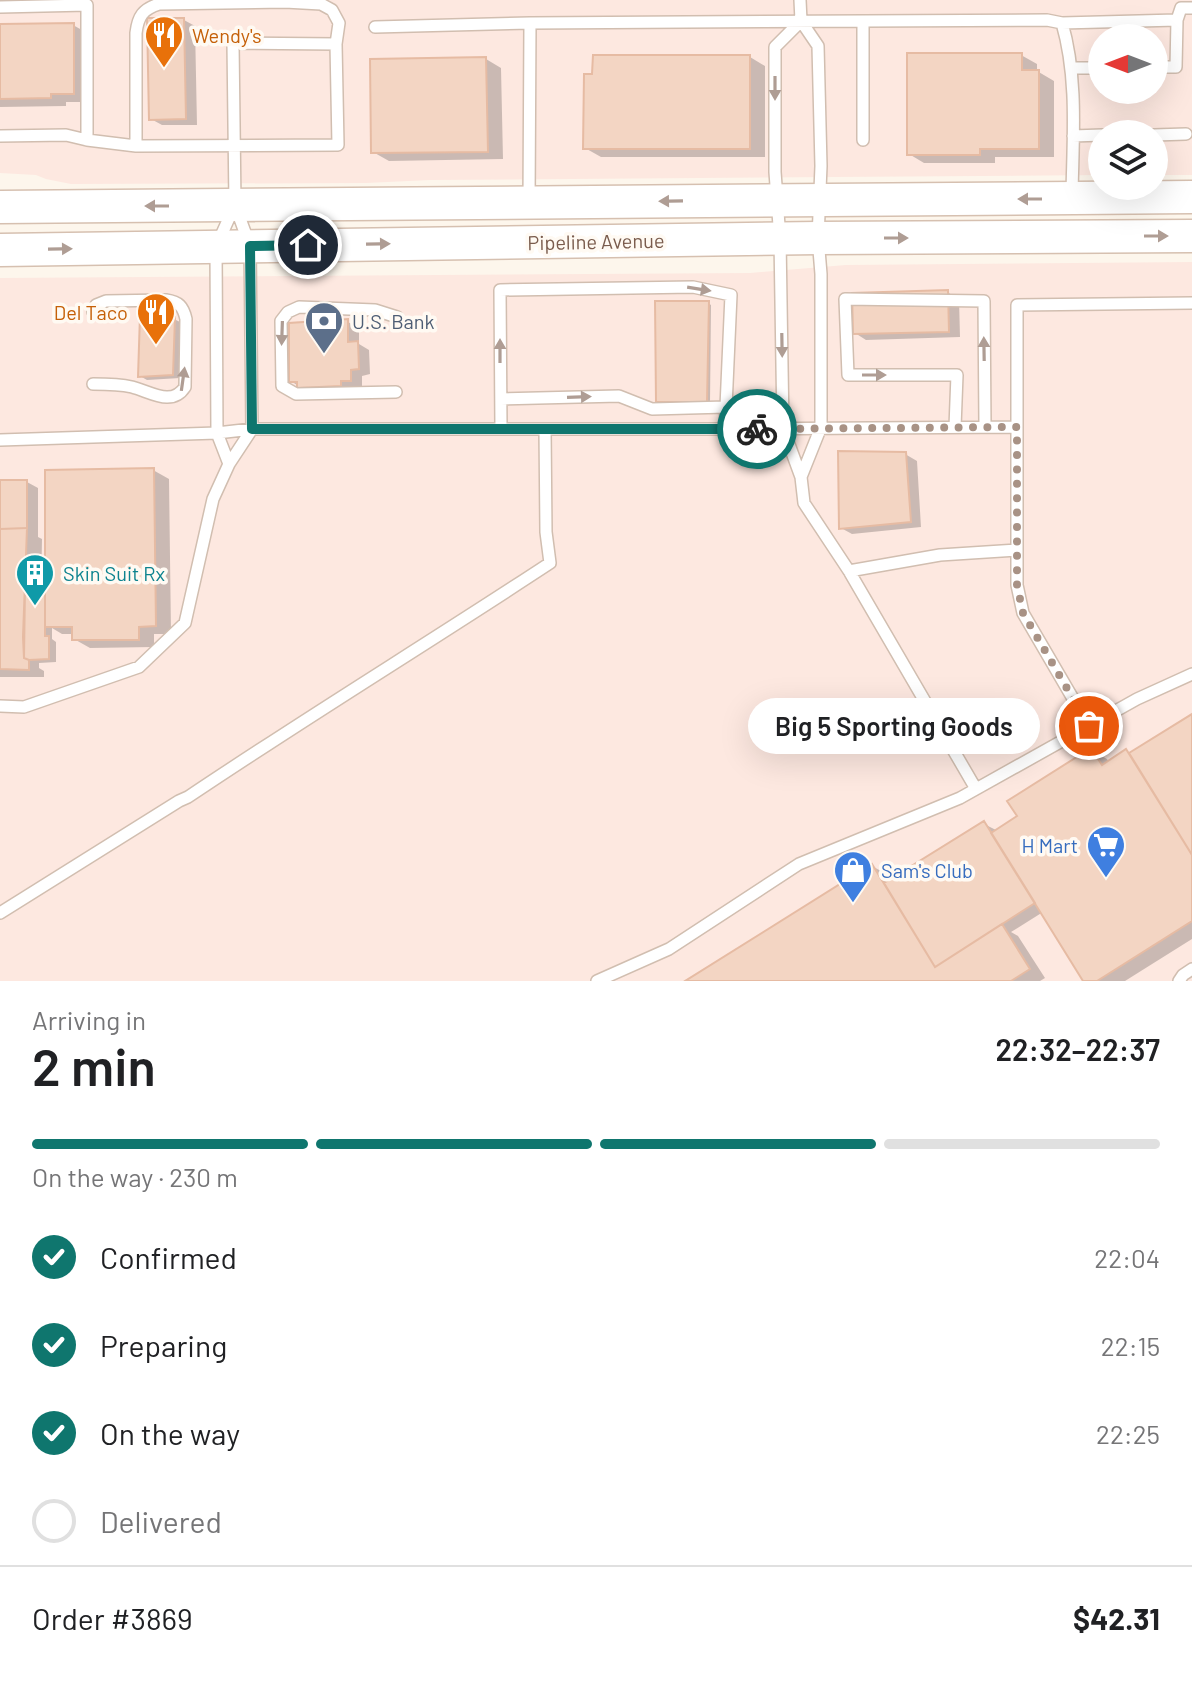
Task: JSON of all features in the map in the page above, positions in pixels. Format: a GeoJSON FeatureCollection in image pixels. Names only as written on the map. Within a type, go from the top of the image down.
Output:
{"type":"FeatureCollection","features":[{"type":"Feature","properties":{"kind":"main road","name":"Pipeline Avenue"},"geometry":{"type":"LineString","coordinates":[[0,207],[1192,197]]}},
{"type":"Feature","properties":{"kind":"main road"},"geometry":{"type":"LineString","coordinates":[[528,242],[529,203]]}},
{"type":"Feature","properties":{"kind":"main road","name":"Pipeline Avenue"},"geometry":{"type":"LineString","coordinates":[[0,250],[1192,236]]}},
{"type":"Feature","properties":{"kind":"lane"},"geometry":{"type":"LineString","coordinates":[[800,0],[801,21],[818,46],[818,238],[821,274],[821,427],[801,477]]}},
{"type":"Feature","properties":{"kind":"lane"},"geometry":{"type":"LineString","coordinates":[[0,136],[66,135],[136,146],[338,145],[336,44],[339,23],[332,10],[321,4],[285,2],[159,4],[149,7],[137,18],[136,146]]}},
{"type":"Feature","properties":{"kind":"lane"},"geometry":{"type":"LineString","coordinates":[[0,7],[87,5],[87,140]]}},
{"type":"Feature","properties":{"kind":"lane"},"geometry":{"type":"LineString","coordinates":[[1168,67],[1176,67],[1177,20],[1181,8],[1192,8]]}},
{"type":"Feature","properties":{"kind":"lane"},"geometry":{"type":"LineString","coordinates":[[375,27],[530,23],[1047,20],[1062,23],[1177,20]]}},
{"type":"Feature","properties":{"kind":"lane"},"geometry":{"type":"LineString","coordinates":[[801,21],[775,47],[783,428],[801,477],[804,503],[849,571],[976,789]]}},
{"type":"Feature","properties":{"kind":"lane"},"geometry":{"type":"LineString","coordinates":[[863,21],[863,140]]}},
{"type":"Feature","properties":{"kind":"lane"},"geometry":{"type":"LineString","coordinates":[[529,203],[530,23]]}},
{"type":"Feature","properties":{"kind":"lane"},"geometry":{"type":"LineString","coordinates":[[1062,23],[1069,44],[1071,68],[1072,198]]}},
{"type":"Feature","properties":{"kind":"lane"},"geometry":{"type":"LineString","coordinates":[[0,706],[24,707],[139,667],[185,623],[213,499],[229,464],[252,429],[250,246],[235,205],[233,43],[336,44]]}},
{"type":"Feature","properties":{"kind":"lane"},"geometry":{"type":"LineString","coordinates":[[1071,68],[1088,68]]}},
{"type":"Feature","properties":{"kind":"lane"},"geometry":{"type":"LineString","coordinates":[[1168,135],[1186,134]]}},
{"type":"Feature","properties":{"kind":"lane"},"geometry":{"type":"LineString","coordinates":[[1073,136],[1088,135]]}},
{"type":"Feature","properties":{"kind":"lane"},"geometry":{"type":"LineString","coordinates":[[229,464],[217,433],[216,247],[235,205]]}},
{"type":"Feature","properties":{"kind":"lane"},"geometry":{"type":"LineString","coordinates":[[501,429],[500,290],[693,287],[731,295],[725,429]]}},
{"type":"Feature","properties":{"kind":"lane"},"geometry":{"type":"LineString","coordinates":[[955,427],[957,375],[848,375],[845,299],[984,301],[985,427]]}},
{"type":"Feature","properties":{"kind":"lane"},"geometry":{"type":"LineString","coordinates":[[93,312],[96,305],[106,301],[166,300],[176,301],[184,308],[186,319],[185,387],[180,394],[172,398],[162,397],[130,387],[93,384]]}},
{"type":"Feature","properties":{"kind":"lane"},"geometry":{"type":"LineString","coordinates":[[1089,726],[1023,613],[1017,585],[1017,305],[1192,303]]}},
{"type":"Feature","properties":{"kind":"lane"},"geometry":{"type":"LineString","coordinates":[[396,392],[296,394],[282,386],[281,321],[288,312],[299,307],[375,310],[397,317]]}},
{"type":"Feature","properties":{"kind":"lane"},"geometry":{"type":"LineString","coordinates":[[501,399],[619,396],[652,409],[726,407]]}},
{"type":"Feature","properties":{"kind":"lane"},"geometry":{"type":"LineString","coordinates":[[0,440],[217,433],[252,429],[1017,427]]}},
{"type":"Feature","properties":{"kind":"lane"},"geometry":{"type":"LineString","coordinates":[[0,913],[188,797],[550,563],[546,532],[545,429]]}},
{"type":"Feature","properties":{"kind":"lane"},"geometry":{"type":"LineString","coordinates":[[849,571],[940,555],[1017,550]]}},
{"type":"Feature","properties":{"kind":"lane"},"geometry":{"type":"LineString","coordinates":[[597,981],[669,949],[799,864],[960,798],[1137,699],[1192,674]]}},
{"type":"Feature","properties":{"kind":"lane"},"geometry":{"type":"LineString","coordinates":[[1179,981],[1192,969]]}},
{"type":"Feature","properties":{"kind":"shaded area"},"geometry":{"type":"Polygon","coordinates":[[[0,0],[1192,0],[1192,175],[1168,175],[1168,120],[1088,120],[1088,175],[71,184],[36,175],[0,173],[0,0]]]}},
{"type":"Feature","properties":{"kind":"shaded area"},"geometry":{"type":"Polygon","coordinates":[[[1192,262],[1192,981],[0,981],[0,278],[750,273],[846,265],[1192,262]]]}},
{"type":"Feature","properties":{"kind":"building"},"geometry":{"type":"Polygon","coordinates":[[[147,18],[184,18],[186,119],[149,120],[147,18]]]}},
{"type":"Feature","properties":{"kind":"building"},"geometry":{"type":"Polygon","coordinates":[[[74,23],[74,94],[51,94],[51,98],[0,99],[0,24],[74,23]]]}},
{"type":"Feature","properties":{"kind":"building"},"geometry":{"type":"Polygon","coordinates":[[[907,53],[1022,53],[1022,70],[1039,70],[1039,149],[980,149],[980,155],[907,155],[907,53]]]}},
{"type":"Feature","properties":{"kind":"building"},"geometry":{"type":"Polygon","coordinates":[[[593,55],[750,55],[750,149],[583,149],[584,74],[592,74],[593,55]]]}},
{"type":"Feature","properties":{"kind":"building"},"geometry":{"type":"Polygon","coordinates":[[[486,57],[488,152],[371,153],[370,59],[486,57]]]}},
{"type":"Feature","properties":{"kind":"building"},"geometry":{"type":"Polygon","coordinates":[[[948,290],[949,332],[853,334],[852,293],[948,290]]]}},
{"type":"Feature","properties":{"kind":"building"},"geometry":{"type":"Polygon","coordinates":[[[655,301],[709,301],[707,402],[656,402],[655,301]]]}},
{"type":"Feature","properties":{"kind":"building","name":"Del Taco"},"geometry":{"type":"Polygon","coordinates":[[[140,315],[175,317],[173,375],[138,377],[140,315]]]}},
{"type":"Feature","properties":{"kind":"building","name":"U.S. Bank"},"geometry":{"type":"Polygon","coordinates":[[[348,319],[348,342],[358,341],[359,369],[351,370],[351,381],[341,381],[341,386],[297,388],[297,382],[289,382],[289,323],[348,319]]]}},
{"type":"Feature","properties":{"kind":"building"},"geometry":{"type":"Polygon","coordinates":[[[838,451],[906,452],[911,522],[839,529],[838,451]]]}},
{"type":"Feature","properties":{"kind":"building"},"geometry":{"type":"Polygon","coordinates":[[[154,468],[156,626],[139,627],[139,640],[72,640],[72,627],[45,627],[45,470],[154,468]]]}},
{"type":"Feature","properties":{"kind":"building"},"geometry":{"type":"Polygon","coordinates":[[[0,480],[27,480],[27,528],[0,529],[0,480]]]}},
{"type":"Feature","properties":{"kind":"building"},"geometry":{"type":"Polygon","coordinates":[[[27,528],[23,637],[24,658],[29,660],[29,670],[0,669],[0,529],[27,528]]]}},
{"type":"Feature","properties":{"kind":"building","name":"Skin Suit Rx"},"geometry":{"type":"Polygon","coordinates":[[[25,588],[45,588],[45,636],[49,636],[49,659],[24,658],[25,588]]]}},
{"type":"Feature","properties":{"kind":"building"},"geometry":{"type":"Polygon","coordinates":[[[1192,714],[1192,855],[1129,753],[1192,714]]]}},
{"type":"Feature","properties":{"kind":"building","name":"H Mart"},"geometry":{"type":"Polygon","coordinates":[[[1091,748],[1102,765],[1126,749],[1192,855],[1192,921],[1097,981],[1083,981],[991,833],[1017,816],[1007,801],[1091,748]]]}},
{"type":"Feature","properties":{"kind":"building"},"geometry":{"type":"Polygon","coordinates":[[[984,821],[1035,903],[935,967],[884,883],[984,821]]]}},
{"type":"Feature","properties":{"kind":"building","name":"Sam's Club"},"geometry":{"type":"Polygon","coordinates":[[[872,864],[935,967],[1002,924],[1030,969],[1011,981],[685,981],[872,864]]]}},
{"type":"Feature","properties":{"kind":"way so far"},"geometry":{"type":"LineString","coordinates":[[757,429],[1017,427],[1017,585],[1023,613],[1089,726]]}},
{"type":"Feature","properties":{"kind":"place","name":"Wendy's"},"geometry":{"type":"Point","coordinates":[164,69]}},
{"type":"Feature","properties":{"kind":"place","name":"Del Taco"},"geometry":{"type":"Point","coordinates":[156,346]}},
{"type":"Feature","properties":{"kind":"place","name":"U.S. Bank"},"geometry":{"type":"Point","coordinates":[324,355]}},
{"type":"Feature","properties":{"kind":"place","name":"Skin Suit Rx"},"geometry":{"type":"Point","coordinates":[35,607]}},
{"type":"Feature","properties":{"kind":"place","name":"Big 5 Sporting Goods"},"geometry":{"type":"Point","coordinates":[1089,726]}},
{"type":"Feature","properties":{"kind":"place","name":"H Mart"},"geometry":{"type":"Point","coordinates":[1106,879]}},
{"type":"Feature","properties":{"kind":"place","name":"Sam's Club"},"geometry":{"type":"Point","coordinates":[853,904]}},
{"type":"Feature","properties":{"kind":"route"},"geometry":{"type":"LineString","coordinates":[[308,245],[250,246],[252,429],[757,429]]}}]}
